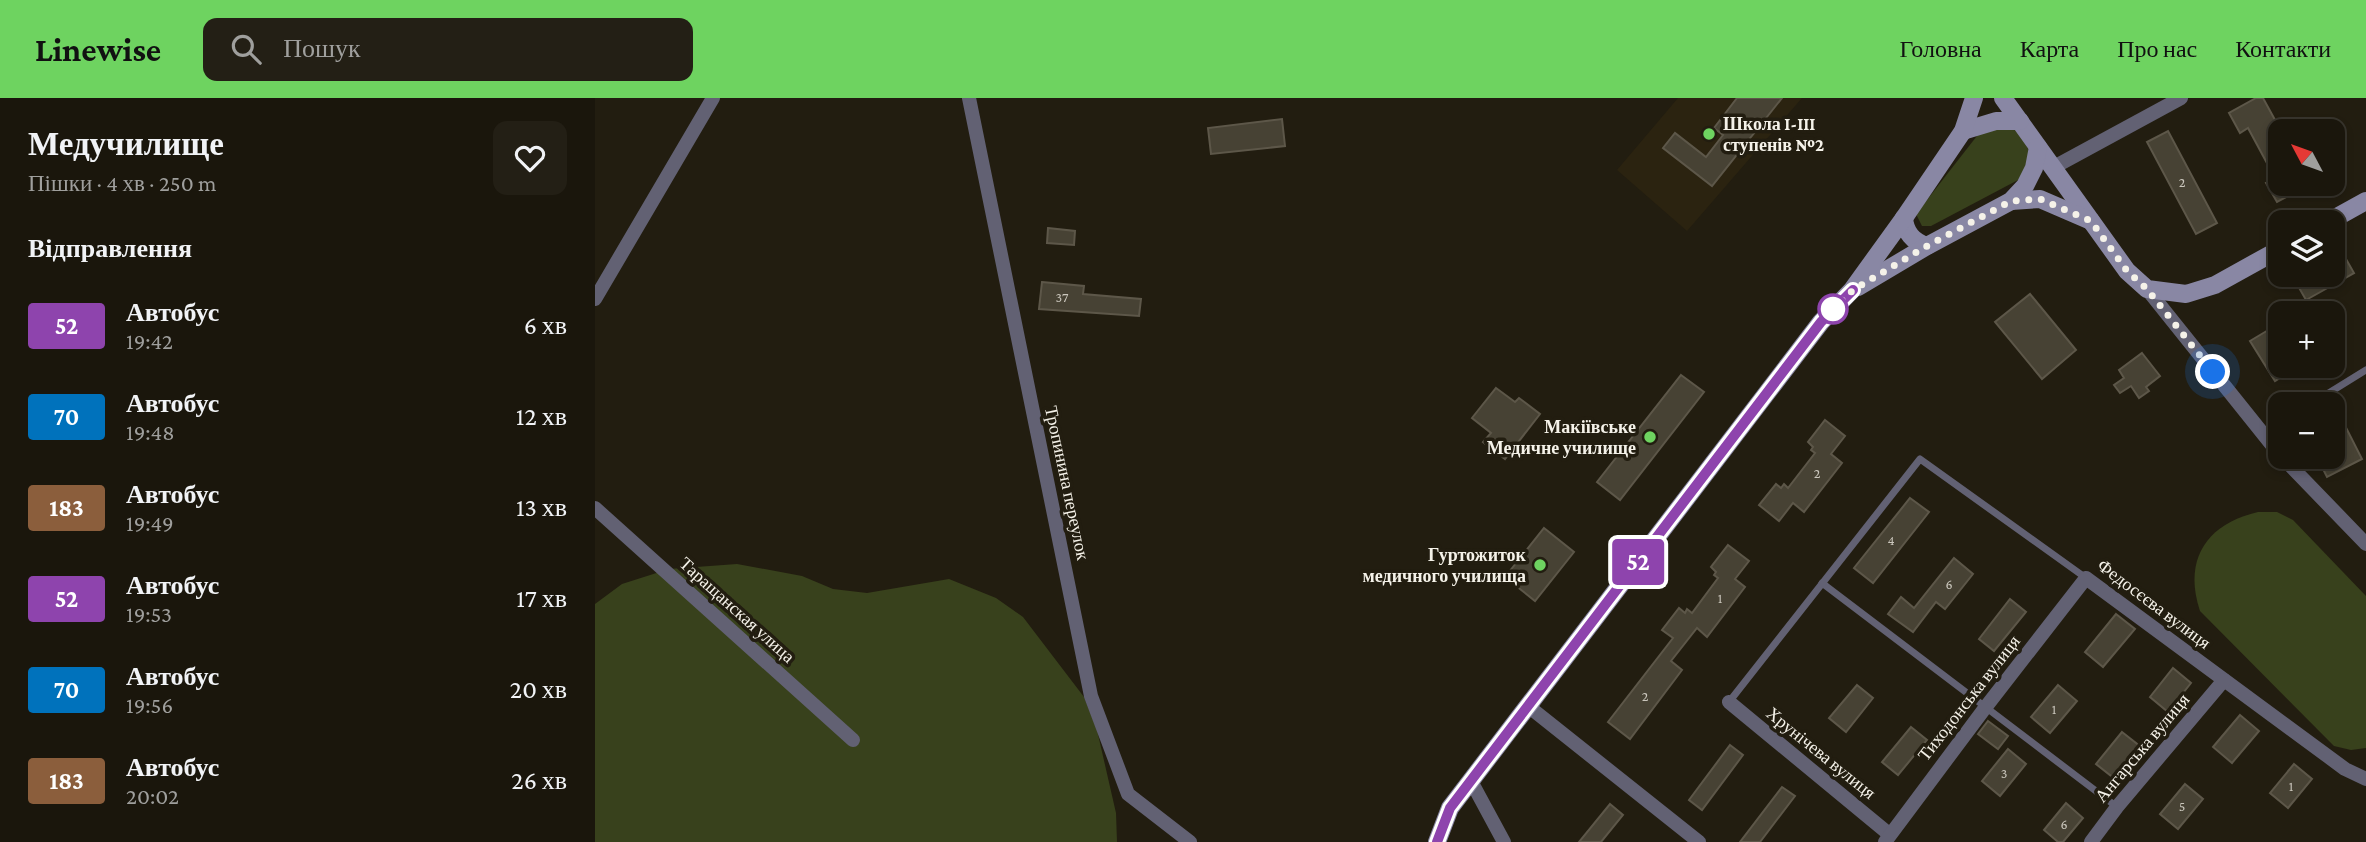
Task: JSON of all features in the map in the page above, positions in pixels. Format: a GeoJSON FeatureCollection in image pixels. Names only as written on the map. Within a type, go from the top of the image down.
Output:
{"type":"FeatureCollection","features":[{"type":"Feature","properties":{"kind":"main road"},"geometry":{"type":"LineString","coordinates":[[1437,842],[1450,808],[1821,322],[1853,290],[1963,131],[1974,98]]}},
{"type":"Feature","properties":{"kind":"main road"},"geometry":{"type":"LineString","coordinates":[[2003,98],[2127,271],[2147,289],[2186,295],[2215,285],[2268,256]]}},
{"type":"Feature","properties":{"kind":"main road"},"geometry":{"type":"LineString","coordinates":[[1963,131],[1996,121],[2020,121]]}},
{"type":"Feature","properties":{"kind":"main road"},"geometry":{"type":"LineString","coordinates":[[1853,290],[2011,201],[2025,186],[2034,168],[2038,147]]}},
{"type":"Feature","properties":{"kind":"main road"},"geometry":{"type":"LineString","coordinates":[[2011,201],[2040,199],[2091,221]]}},
{"type":"Feature","properties":{"kind":"main road"},"geometry":{"type":"LineString","coordinates":[[2345,213],[2366,201]]}},
{"type":"Feature","properties":{"kind":"main road"},"geometry":{"type":"LineString","coordinates":[[1904,218],[1905,230],[1919,244],[1927,246]]}},
{"type":"Feature","properties":{"kind":"street"},"geometry":{"type":"LineString","coordinates":[[595,299],[713,98]]}},
{"type":"Feature","properties":{"kind":"street","name":"Тропинина переулок"},"geometry":{"type":"LineString","coordinates":[[969,98],[1091,696],[1128,794],[1190,842]]}},
{"type":"Feature","properties":{"kind":"street"},"geometry":{"type":"LineString","coordinates":[[2054,167],[2181,98]]}},
{"type":"Feature","properties":{"kind":"street"},"geometry":{"type":"LineString","coordinates":[[2147,289],[2268,442]]}},
{"type":"Feature","properties":{"kind":"street"},"geometry":{"type":"LineString","coordinates":[[2294,469],[2366,544]]}},
{"type":"Feature","properties":{"kind":"street","name":"Таращанская улица"},"geometry":{"type":"LineString","coordinates":[[595,508],[853,740]]}},
{"type":"Feature","properties":{"kind":"street","name":"Федосєєва вулиця"},"geometry":{"type":"LineString","coordinates":[[2086,578],[2345,769],[2366,779]]}},
{"type":"Feature","properties":{"kind":"street","name":"Тиходонська вулиця"},"geometry":{"type":"LineString","coordinates":[[1887,838],[2086,578]]}},
{"type":"Feature","properties":{"kind":"street","name":"Ангарська вулиця"},"geometry":{"type":"LineString","coordinates":[[2091,842],[2117,807],[2224,680]]}},
{"type":"Feature","properties":{"kind":"street","name":"Хрунічева вулиця"},"geometry":{"type":"LineString","coordinates":[[1729,702],[1887,838]]}},
{"type":"Feature","properties":{"kind":"street"},"geometry":{"type":"LineString","coordinates":[[1528,706],[1699,842]]}},
{"type":"Feature","properties":{"kind":"street"},"geometry":{"type":"LineString","coordinates":[[1471,781],[1504,842]]}},
{"type":"Feature","properties":{"kind":"lane"},"geometry":{"type":"LineString","coordinates":[[2330,392],[2366,370]]}},
{"type":"Feature","properties":{"kind":"lane"},"geometry":{"type":"LineString","coordinates":[[2262,435],[2268,431]]}},
{"type":"Feature","properties":{"kind":"lane","name":"Федосєєва вулиця"},"geometry":{"type":"LineString","coordinates":[[1822,583],[1920,459],[2086,578]]}},
{"type":"Feature","properties":{"kind":"lane"},"geometry":{"type":"LineString","coordinates":[[1729,702],[1822,583],[2117,807]]}},
{"type":"Feature","properties":{"kind":"shaded area","name":"Школа I-III ступенів №2"},"geometry":{"type":"Polygon","coordinates":[[[1678,98],[1802,98],[1687,231],[1617,170],[1678,98]]]}},
{"type":"Feature","properties":{"kind":"green space"},"geometry":{"type":"Polygon","coordinates":[[[2011,127],[2023,139],[2029,152],[2027,165],[2018,180],[1931,226],[1922,226],[1916,214],[1980,132],[2011,127]]]}},
{"type":"Feature","properties":{"kind":"green space"},"geometry":{"type":"Polygon","coordinates":[[[2258,512],[2277,512],[2293,520],[2366,596],[2366,748],[2351,750],[2334,746],[2200,611],[2195,593],[2195,576],[2197,560],[2203,547],[2212,535],[2225,525],[2258,512]]]}},
{"type":"Feature","properties":{"kind":"green space"},"geometry":{"type":"Polygon","coordinates":[[[737,564],[802,576],[833,589],[867,593],[949,579],[996,598],[1023,617],[1084,697],[1097,730],[1116,813],[1117,842],[595,842],[595,604],[622,584],[669,569],[737,564]]]}},
{"type":"Feature","properties":{"kind":"building"},"geometry":{"type":"Polygon","coordinates":[[[1737,98],[1782,98],[1712,186],[1663,148],[1675,133],[1706,157],[1723,135],[1714,128],[1737,98]]]}},
{"type":"Feature","properties":{"kind":"building"},"geometry":{"type":"Polygon","coordinates":[[[2256,98],[2263,98],[2275,119],[2268,119],[2268,165],[2248,128],[2240,133],[2229,113],[2256,98]]]}},
{"type":"Feature","properties":{"kind":"building"},"geometry":{"type":"Polygon","coordinates":[[[1282,119],[1285,146],[1211,154],[1208,128],[1282,119]]]}},
{"type":"Feature","properties":{"kind":"building"},"geometry":{"type":"Polygon","coordinates":[[[2168,131],[2217,223],[2196,234],[2147,142],[2168,131]]]}},
{"type":"Feature","properties":{"kind":"building"},"geometry":{"type":"Polygon","coordinates":[[[2274,196],[2288,196],[2277,202],[2274,196]]]}},
{"type":"Feature","properties":{"kind":"building"},"geometry":{"type":"Polygon","coordinates":[[[1048,228],[1075,231],[1074,245],[1047,243],[1048,228]]]}},
{"type":"Feature","properties":{"kind":"building"},"geometry":{"type":"Polygon","coordinates":[[[2345,257],[2354,273],[2345,278],[2345,257]]]}},
{"type":"Feature","properties":{"kind":"building"},"geometry":{"type":"Polygon","coordinates":[[[1042,282],[1084,286],[1083,294],[1141,299],[1139,316],[1039,309],[1042,282]]]}},
{"type":"Feature","properties":{"kind":"building"},"geometry":{"type":"Polygon","coordinates":[[[2299,287],[2329,287],[2306,300],[2299,287]]]}},
{"type":"Feature","properties":{"kind":"building"},"geometry":{"type":"Polygon","coordinates":[[[2030,294],[2076,350],[2042,379],[1995,322],[2030,294]]]}},
{"type":"Feature","properties":{"kind":"building"},"geometry":{"type":"Polygon","coordinates":[[[2268,330],[2268,370],[2250,341],[2268,330]]]}},
{"type":"Feature","properties":{"kind":"building"},"geometry":{"type":"Polygon","coordinates":[[[2142,353],[2160,376],[2146,387],[2149,391],[2139,398],[2131,386],[2120,393],[2114,385],[2124,378],[2119,370],[2142,353]]]}},
{"type":"Feature","properties":{"kind":"building","name":"Макіївське Медичне училище"},"geometry":{"type":"Polygon","coordinates":[[[1681,375],[1704,392],[1620,500],[1597,482],[1681,375]]]}},
{"type":"Feature","properties":{"kind":"building"},"geometry":{"type":"Polygon","coordinates":[[[1496,388],[1515,402],[1519,398],[1540,414],[1505,459],[1483,442],[1491,433],[1472,418],[1496,388]]]}},
{"type":"Feature","properties":{"kind":"building"},"geometry":{"type":"Polygon","coordinates":[[[1825,420],[1845,436],[1831,454],[1842,463],[1804,512],[1793,503],[1779,521],[1759,505],[1776,484],[1781,488],[1784,484],[1788,488],[1815,453],[1808,442],[1825,420]]]}},
{"type":"Feature","properties":{"kind":"building"},"geometry":{"type":"Polygon","coordinates":[[[2345,426],[2362,459],[2345,468],[2345,426]]]}},
{"type":"Feature","properties":{"kind":"building"},"geometry":{"type":"Polygon","coordinates":[[[2323,469],[2343,469],[2327,477],[2323,469]]]}},
{"type":"Feature","properties":{"kind":"building"},"geometry":{"type":"Polygon","coordinates":[[[1910,498],[1929,512],[1873,583],[1854,568],[1910,498]]]}},
{"type":"Feature","properties":{"kind":"building","name":"Гуртожиток медичного училища"},"geometry":{"type":"Polygon","coordinates":[[[1544,528],[1574,552],[1535,601],[1505,577],[1544,528]]]}},
{"type":"Feature","properties":{"kind":"building"},"geometry":{"type":"Polygon","coordinates":[[[1728,545],[1749,561],[1735,579],[1745,587],[1707,637],[1697,628],[1671,661],[1682,670],[1630,739],[1608,722],[1673,638],[1662,630],[1679,608],[1685,613],[1687,609],[1692,613],[1718,578],[1711,567],[1728,545]]]}},
{"type":"Feature","properties":{"kind":"building"},"geometry":{"type":"Polygon","coordinates":[[[1954,558],[1973,574],[1945,609],[1936,602],[1913,632],[1888,614],[1901,597],[1914,608],[1954,558]]]}},
{"type":"Feature","properties":{"kind":"building"},"geometry":{"type":"Polygon","coordinates":[[[2010,599],[2026,612],[1994,651],[1979,639],[2010,599]]]}},
{"type":"Feature","properties":{"kind":"building"},"geometry":{"type":"Polygon","coordinates":[[[2116,614],[2135,629],[2103,667],[2085,652],[2116,614]]]}},
{"type":"Feature","properties":{"kind":"building"},"geometry":{"type":"Polygon","coordinates":[[[2173,668],[2191,683],[2168,712],[2150,697],[2173,668]]]}},
{"type":"Feature","properties":{"kind":"building"},"geometry":{"type":"Polygon","coordinates":[[[1857,685],[1873,698],[1846,732],[1829,718],[1857,685]]]}},
{"type":"Feature","properties":{"kind":"building"},"geometry":{"type":"Polygon","coordinates":[[[2058,685],[2077,701],[2050,733],[2031,717],[2058,685]]]}},
{"type":"Feature","properties":{"kind":"building"},"geometry":{"type":"Polygon","coordinates":[[[2240,715],[2259,731],[2232,763],[2213,747],[2240,715]]]}},
{"type":"Feature","properties":{"kind":"building"},"geometry":{"type":"Polygon","coordinates":[[[1988,721],[2008,736],[1998,749],[1978,734],[1988,721]]]}},
{"type":"Feature","properties":{"kind":"building"},"geometry":{"type":"Polygon","coordinates":[[[1911,727],[1927,740],[1898,775],[1882,762],[1911,727]]]}},
{"type":"Feature","properties":{"kind":"building"},"geometry":{"type":"Polygon","coordinates":[[[2122,732],[2141,747],[2115,779],[2096,764],[2122,732]]]}},
{"type":"Feature","properties":{"kind":"building"},"geometry":{"type":"Polygon","coordinates":[[[1730,745],[1743,755],[1702,810],[1689,800],[1730,745]]]}},
{"type":"Feature","properties":{"kind":"building"},"geometry":{"type":"Polygon","coordinates":[[[2008,749],[2026,764],[2000,796],[1982,781],[2008,749]]]}},
{"type":"Feature","properties":{"kind":"building"},"geometry":{"type":"Polygon","coordinates":[[[2294,764],[2312,779],[2288,808],[2270,793],[2294,764]]]}},
{"type":"Feature","properties":{"kind":"building"},"geometry":{"type":"Polygon","coordinates":[[[2185,784],[2203,799],[2178,829],[2160,814],[2185,784]]]}},
{"type":"Feature","properties":{"kind":"building"},"geometry":{"type":"Polygon","coordinates":[[[1782,787],[1795,796],[1760,842],[1740,842],[1782,787]]]}},
{"type":"Feature","properties":{"kind":"building"},"geometry":{"type":"Polygon","coordinates":[[[2066,803],[2083,818],[2063,842],[2058,842],[2044,830],[2066,803]]]}},
{"type":"Feature","properties":{"kind":"building"},"geometry":{"type":"Polygon","coordinates":[[[1610,804],[1623,815],[1601,842],[1579,842],[1610,804]]]}},
{"type":"Feature","properties":{"kind":"bus line","name":"52"},"geometry":{"type":"LineString","coordinates":[[1437,842],[1450,808],[1821,322],[1853,290]]}},
{"type":"Feature","properties":{"kind":"place","name":"Школа I-III ступенів №2"},"geometry":{"type":"Point","coordinates":[1709,134]}},
{"type":"Feature","properties":{"kind":"place","name":"Макіївське Медичне училище"},"geometry":{"type":"Point","coordinates":[1650,437]}},
{"type":"Feature","properties":{"kind":"place","name":"Гуртожиток медичного училища"},"geometry":{"type":"Point","coordinates":[1540,565]}},
{"type":"Feature","properties":{"kind":"route"},"geometry":{"type":"LineString","coordinates":[[1833,309],[1853,290],[2011,201],[2040,199],[2091,221],[2127,271],[2147,289],[2213,372]]}}]}
